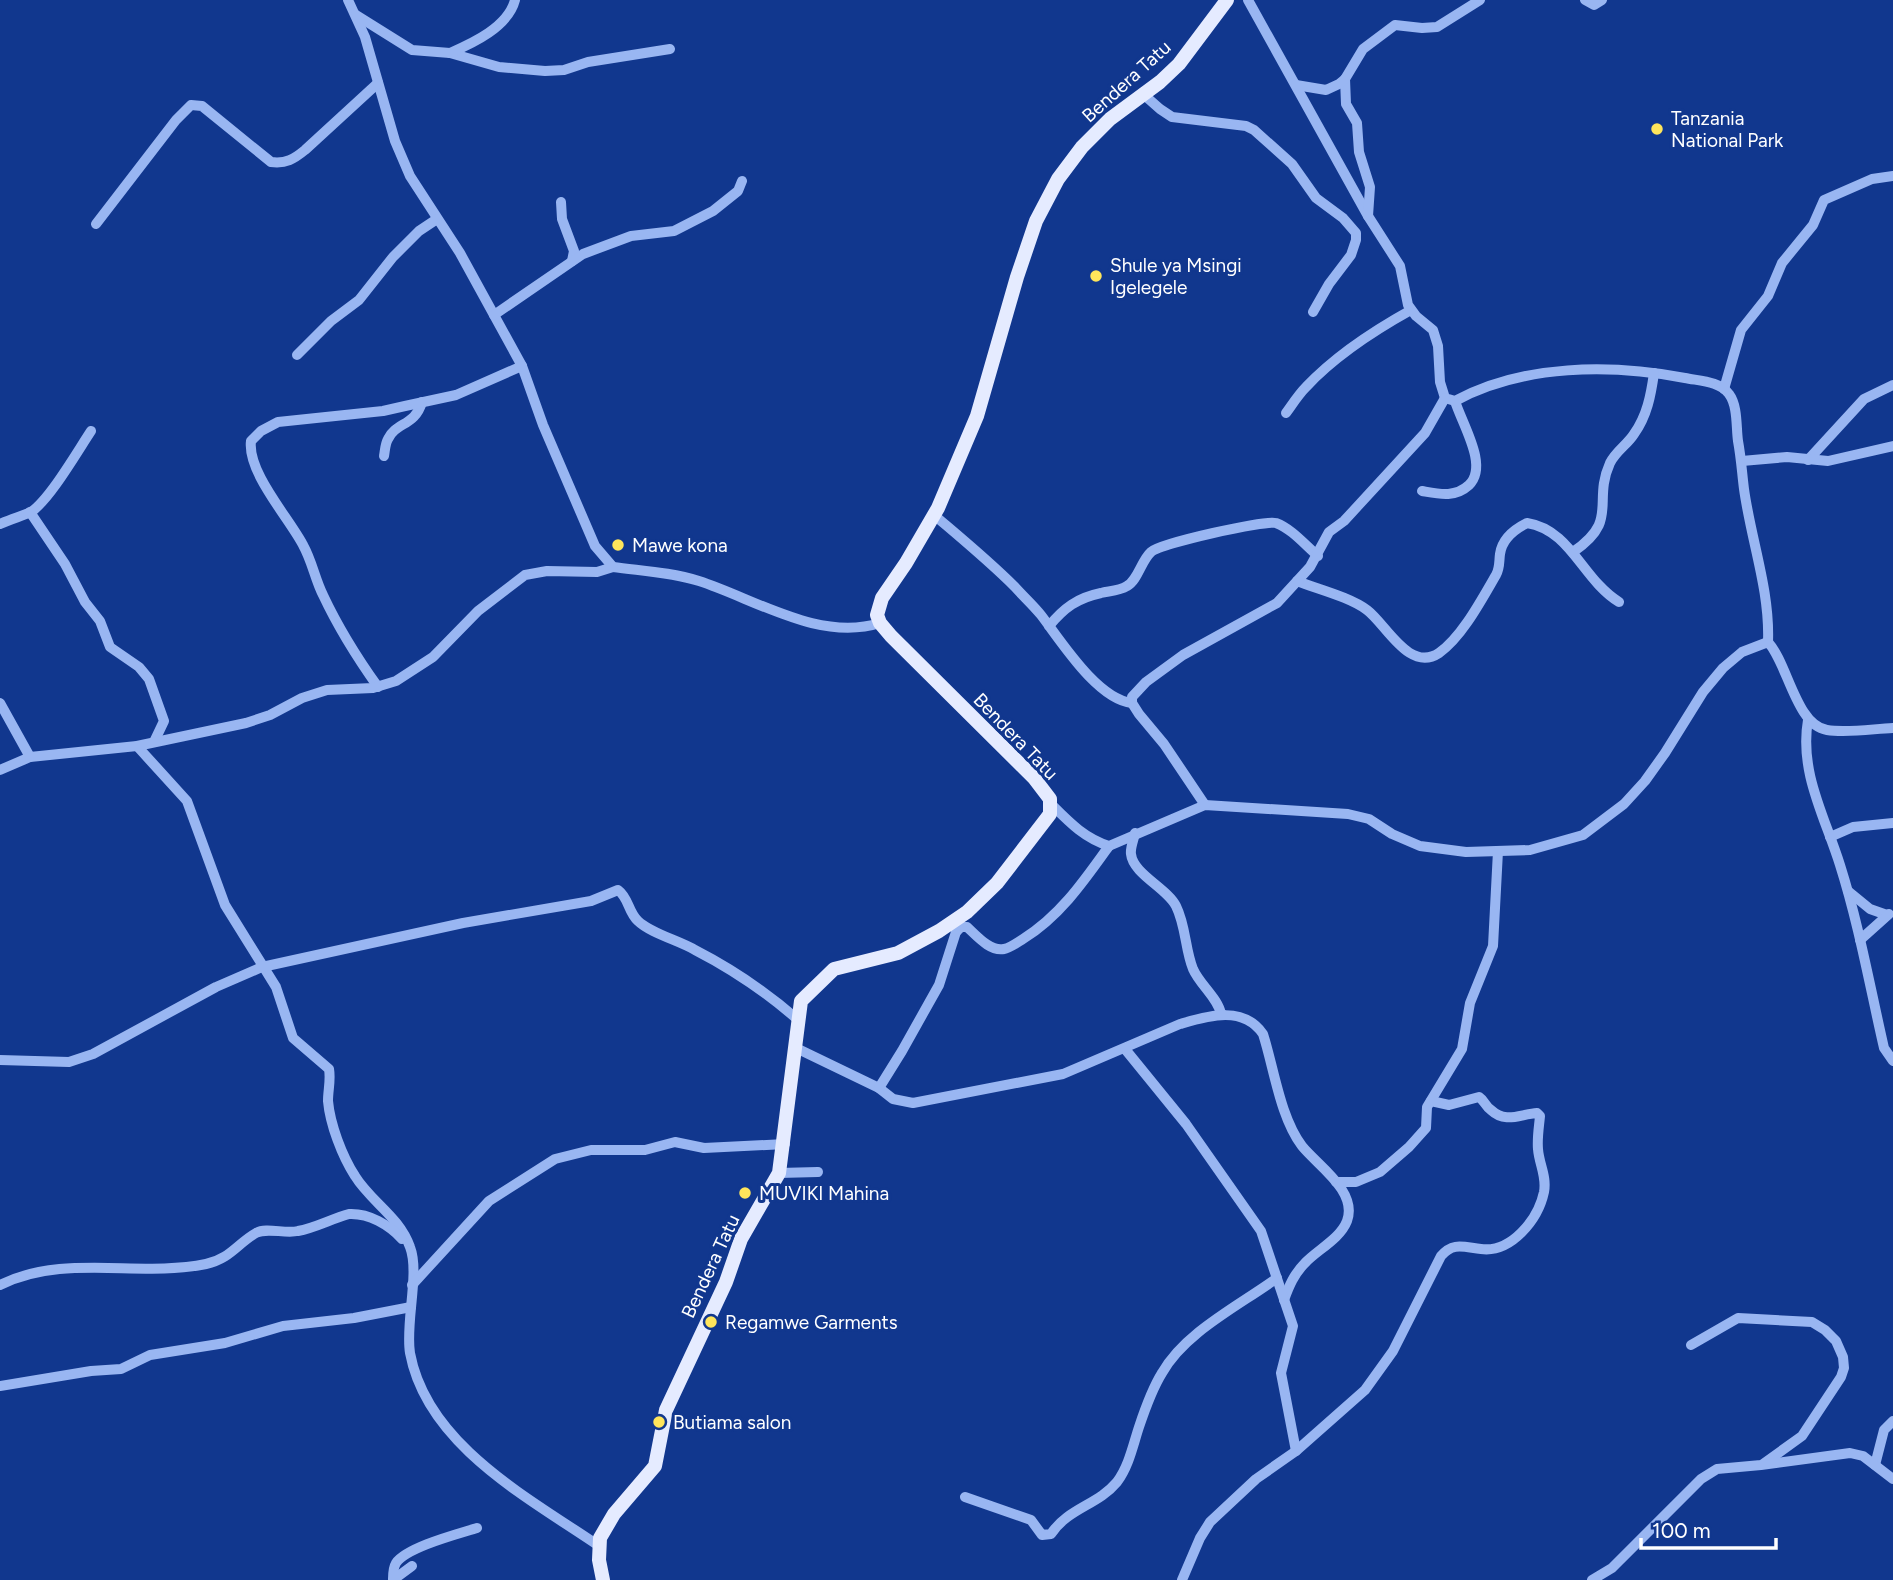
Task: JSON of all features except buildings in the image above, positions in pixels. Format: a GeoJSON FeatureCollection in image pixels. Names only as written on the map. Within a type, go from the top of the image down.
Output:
{"type":"FeatureCollection","features":[{"type":"Feature","properties":{"kind":"main road","name":"Bendera Tatu"},"geometry":{"type":"LineString","coordinates":[[599,1546],[605,1527],[614,1514],[655,1466],[666,1410],[726,1282],[741,1239],[779,1172],[785,1144],[801,1001],[834,969],[898,954],[954,927],[997,883],[1050,814],[1051,804],[1047,793],[1034,778],[911,656],[880,623],[877,615],[882,598],[934,515],[977,416],[1036,221],[1058,179],[1082,147],[1110,119],[1179,64],[1227,0]]}},
{"type":"Feature","properties":{"kind":"main road"},"geometry":{"type":"LineString","coordinates":[[599,1546],[603,1580]]}},
{"type":"Feature","properties":{"kind":"street"},"geometry":{"type":"LineString","coordinates":[[348,0],[356,15],[395,141],[410,176],[460,253],[522,366],[542,425],[594,546],[613,567]]}},
{"type":"Feature","properties":{"kind":"street"},"geometry":{"type":"LineString","coordinates":[[450,53],[466,46],[503,21],[509,16],[515,0]]}},
{"type":"Feature","properties":{"kind":"street"},"geometry":{"type":"LineString","coordinates":[[1248,0],[1368,216],[1401,266],[1411,310],[1433,330],[1438,346],[1440,382],[1477,458],[1478,470],[1476,478],[1458,493],[1445,495],[1422,491]]}},
{"type":"Feature","properties":{"kind":"street"},"geometry":{"type":"LineString","coordinates":[[1296,85],[1326,90],[1333,88],[1345,79],[1363,49],[1395,25],[1437,27],[1480,0]]}},
{"type":"Feature","properties":{"kind":"street"},"geometry":{"type":"LineString","coordinates":[[1585,0],[1594,5],[1602,0]]}},
{"type":"Feature","properties":{"kind":"street"},"geometry":{"type":"LineString","coordinates":[[356,15],[412,50],[450,53],[499,67],[564,70],[589,62],[670,49]]}},
{"type":"Feature","properties":{"kind":"street"},"geometry":{"type":"LineString","coordinates":[[1345,79],[1346,104],[1357,123],[1359,152],[1370,187],[1368,216]]}},
{"type":"Feature","properties":{"kind":"street"},"geometry":{"type":"LineString","coordinates":[[96,224],[176,120],[191,105],[202,106],[271,162],[281,163],[293,159],[378,83]]}},
{"type":"Feature","properties":{"kind":"street"},"geometry":{"type":"LineString","coordinates":[[1143,94],[1172,117],[1246,126],[1254,130],[1292,164],[1316,198],[1352,228],[1356,240],[1351,255],[1329,284],[1313,312]]}},
{"type":"Feature","properties":{"kind":"street"},"geometry":{"type":"LineString","coordinates":[[1724,389],[1741,330],[1768,296],[1782,263],[1813,225],[1824,200],[1872,179],[1893,176]]}},
{"type":"Feature","properties":{"kind":"street"},"geometry":{"type":"LineString","coordinates":[[494,315],[572,261],[604,244],[631,236],[674,231],[725,202],[738,191],[741,181]]}},
{"type":"Feature","properties":{"kind":"street"},"geometry":{"type":"LineString","coordinates":[[561,202],[562,219],[574,251],[572,261]]}},
{"type":"Feature","properties":{"kind":"street"},"geometry":{"type":"LineString","coordinates":[[298,355],[331,321],[359,300],[393,257],[419,231],[437,219]]}},
{"type":"Feature","properties":{"kind":"street"},"geometry":{"type":"LineString","coordinates":[[1286,413],[1306,387],[1328,367],[1411,310]]}},
{"type":"Feature","properties":{"kind":"street"},"geometry":{"type":"LineString","coordinates":[[378,687],[323,596],[302,542],[265,485],[250,449],[251,441],[261,430],[278,422],[295,418],[383,411],[456,394],[522,366]]}},
{"type":"Feature","properties":{"kind":"street"},"geometry":{"type":"LineString","coordinates":[[1205,805],[1164,744],[1132,703],[1132,696],[1146,682],[1183,655],[1276,603],[1318,556],[1323,540],[1329,532],[1343,521],[1425,433],[1450,400],[1490,386],[1539,374],[1610,369],[1654,373],[1705,382],[1724,389],[1733,403],[1744,489],[1769,618],[1768,642],[1778,652],[1808,720],[1806,761],[1847,890],[1884,1048],[1893,1060]]}},
{"type":"Feature","properties":{"kind":"street"},"geometry":{"type":"LineString","coordinates":[[1573,552],[1596,534],[1601,523],[1607,470],[1618,450],[1634,435],[1642,421],[1650,401],[1654,373]]}},
{"type":"Feature","properties":{"kind":"street"},"geometry":{"type":"LineString","coordinates":[[1808,460],[1864,399],[1893,385]]}},
{"type":"Feature","properties":{"kind":"street"},"geometry":{"type":"LineString","coordinates":[[384,456],[388,439],[394,431],[413,419],[422,402]]}},
{"type":"Feature","properties":{"kind":"street"},"geometry":{"type":"LineString","coordinates":[[0,524],[30,512],[51,490],[91,431]]}},
{"type":"Feature","properties":{"kind":"street"},"geometry":{"type":"LineString","coordinates":[[1742,461],[1787,457],[1828,461],[1893,446]]}},
{"type":"Feature","properties":{"kind":"street"},"geometry":{"type":"LineString","coordinates":[[30,512],[65,564],[85,602],[100,621],[110,647],[139,667],[149,679],[164,720],[154,742]]}},
{"type":"Feature","properties":{"kind":"street"},"geometry":{"type":"LineString","coordinates":[[934,515],[1040,613],[1068,652],[1104,690],[1122,702],[1132,703]]}},
{"type":"Feature","properties":{"kind":"street"},"geometry":{"type":"LineString","coordinates":[[1049,626],[1061,611],[1073,602],[1125,587],[1133,582],[1136,572],[1152,551],[1209,533],[1270,522],[1289,531],[1318,556]]}},
{"type":"Feature","properties":{"kind":"street"},"geometry":{"type":"LineString","coordinates":[[1297,581],[1367,610],[1403,649],[1418,656],[1437,655],[1446,648],[1477,608],[1499,568],[1500,549],[1517,528],[1527,523],[1538,524],[1562,540],[1593,581],[1619,602]]}},
{"type":"Feature","properties":{"kind":"street"},"geometry":{"type":"LineString","coordinates":[[0,769],[30,757],[137,746],[258,720],[303,698],[327,690],[378,687],[396,681],[433,657],[478,611],[526,575],[547,571],[597,572],[613,567],[672,574],[812,622],[854,628],[880,623]]}},
{"type":"Feature","properties":{"kind":"street"},"geometry":{"type":"LineString","coordinates":[[879,1088],[939,985],[954,927],[967,927],[995,949],[1004,949],[1019,942],[1042,927],[1086,880],[1109,846],[1205,805],[1348,814],[1369,819],[1392,834],[1420,846],[1466,852],[1530,850],[1583,835],[1624,804],[1659,762],[1703,692],[1723,667],[1742,652],[1768,642]]}},
{"type":"Feature","properties":{"kind":"street"},"geometry":{"type":"LineString","coordinates":[[0,703],[30,757]]}},
{"type":"Feature","properties":{"kind":"street"},"geometry":{"type":"LineString","coordinates":[[1808,720],[1826,730],[1893,728]]}},
{"type":"Feature","properties":{"kind":"street"},"geometry":{"type":"LineString","coordinates":[[137,746],[187,801],[219,892],[276,987],[293,1038],[329,1069],[330,1115],[355,1175],[400,1227],[411,1249],[410,1349],[416,1375],[440,1418],[460,1444],[503,1481],[599,1546]]}},
{"type":"Feature","properties":{"kind":"street"},"geometry":{"type":"LineString","coordinates":[[1051,804],[1075,829],[1093,841],[1109,846]]}},
{"type":"Feature","properties":{"kind":"street"},"geometry":{"type":"LineString","coordinates":[[1830,837],[1853,827],[1893,822]]}},
{"type":"Feature","properties":{"kind":"street"},"geometry":{"type":"LineString","coordinates":[[1135,833],[1131,854],[1136,866],[1174,903],[1182,922],[1193,967],[1200,983],[1220,1007],[1221,1014]]}},
{"type":"Feature","properties":{"kind":"street"},"geometry":{"type":"LineString","coordinates":[[1336,1182],[1356,1182],[1368,1178],[1394,1161],[1426,1128],[1425,1114],[1462,1049],[1470,1003],[1493,946],[1498,851]]}},
{"type":"Feature","properties":{"kind":"street"},"geometry":{"type":"LineString","coordinates":[[0,1060],[69,1062],[93,1055],[216,987],[262,967],[463,923],[591,901],[618,890],[625,895],[637,921],[736,973],[768,994],[797,1019]]}},
{"type":"Feature","properties":{"kind":"street"},"geometry":{"type":"LineString","coordinates":[[1847,890],[1870,909],[1890,913]]}},
{"type":"Feature","properties":{"kind":"street"},"geometry":{"type":"LineString","coordinates":[[1860,940],[1890,913]]}},
{"type":"Feature","properties":{"kind":"street"},"geometry":{"type":"LineString","coordinates":[[794,1046],[879,1088],[893,1099],[906,1103],[924,1102],[1063,1074],[1180,1024],[1221,1014],[1246,1018],[1256,1024],[1263,1034],[1293,1133],[1336,1182],[1346,1201],[1348,1220],[1296,1273],[1284,1300]]}},
{"type":"Feature","properties":{"kind":"street"},"geometry":{"type":"LineString","coordinates":[[1125,1049],[1186,1124],[1261,1231],[1293,1326],[1281,1373],[1296,1451]]}},
{"type":"Feature","properties":{"kind":"street"},"geometry":{"type":"LineString","coordinates":[[1182,1580],[1199,1538],[1210,1522],[1256,1479],[1296,1451],[1365,1390],[1393,1351],[1441,1256],[1448,1248],[1456,1246],[1493,1251],[1504,1247],[1523,1231],[1544,1193],[1545,1174],[1537,1147],[1540,1116],[1537,1113],[1511,1119],[1501,1117],[1493,1113],[1479,1097],[1450,1105],[1431,1101]]}},
{"type":"Feature","properties":{"kind":"street"},"geometry":{"type":"LineString","coordinates":[[412,1286],[489,1201],[555,1159],[591,1150],[645,1150],[675,1142],[704,1148],[785,1144]]}},
{"type":"Feature","properties":{"kind":"street"},"geometry":{"type":"LineString","coordinates":[[779,1172],[818,1172]]}},
{"type":"Feature","properties":{"kind":"street"},"geometry":{"type":"LineString","coordinates":[[0,1285],[19,1277],[78,1267],[130,1269],[208,1264],[233,1251],[259,1231],[297,1231],[349,1214],[378,1221],[394,1231],[411,1249]]}},
{"type":"Feature","properties":{"kind":"street"},"geometry":{"type":"LineString","coordinates":[[965,1497],[1031,1520],[1042,1535],[1051,1534],[1066,1516],[1107,1492],[1117,1481],[1125,1467],[1151,1396],[1162,1372],[1174,1356],[1190,1340],[1277,1278]]}},
{"type":"Feature","properties":{"kind":"street"},"geometry":{"type":"LineString","coordinates":[[0,1386],[90,1371],[121,1369],[150,1355],[225,1343],[284,1326],[354,1318],[411,1307]]}},
{"type":"Feature","properties":{"kind":"street"},"geometry":{"type":"LineString","coordinates":[[1691,1345],[1738,1318],[1812,1322],[1825,1330],[1836,1342],[1843,1357],[1841,1377],[1802,1436],[1761,1465]]}},
{"type":"Feature","properties":{"kind":"street"},"geometry":{"type":"LineString","coordinates":[[1875,1465],[1884,1430],[1893,1421]]}},
{"type":"Feature","properties":{"kind":"street"},"geometry":{"type":"LineString","coordinates":[[1592,1580],[1612,1568],[1709,1472],[1729,1467],[1850,1452],[1863,1456],[1893,1479]]}},
{"type":"Feature","properties":{"kind":"street"},"geometry":{"type":"LineString","coordinates":[[393,1579],[394,1568],[403,1556],[477,1528]]}},
{"type":"Feature","properties":{"kind":"street"},"geometry":{"type":"LineString","coordinates":[[393,1579],[412,1566]]}},
{"type":"Feature","properties":{"kind":"place","name":"Tanzania National Park"},"geometry":{"type":"Point","coordinates":[1657,129]}},
{"type":"Feature","properties":{"kind":"place","name":"Shule ya Msingi Igelegele"},"geometry":{"type":"Point","coordinates":[1096,276]}},
{"type":"Feature","properties":{"kind":"place","name":"Mawe kona"},"geometry":{"type":"Point","coordinates":[618,545]}},
{"type":"Feature","properties":{"kind":"place","name":"MUVIKI Mahina"},"geometry":{"type":"Point","coordinates":[745,1193]}},
{"type":"Feature","properties":{"kind":"place","name":"Regamwe Garments"},"geometry":{"type":"Point","coordinates":[711,1322]}},
{"type":"Feature","properties":{"kind":"place","name":"Butiama salon"},"geometry":{"type":"Point","coordinates":[659,1422]}}]}
